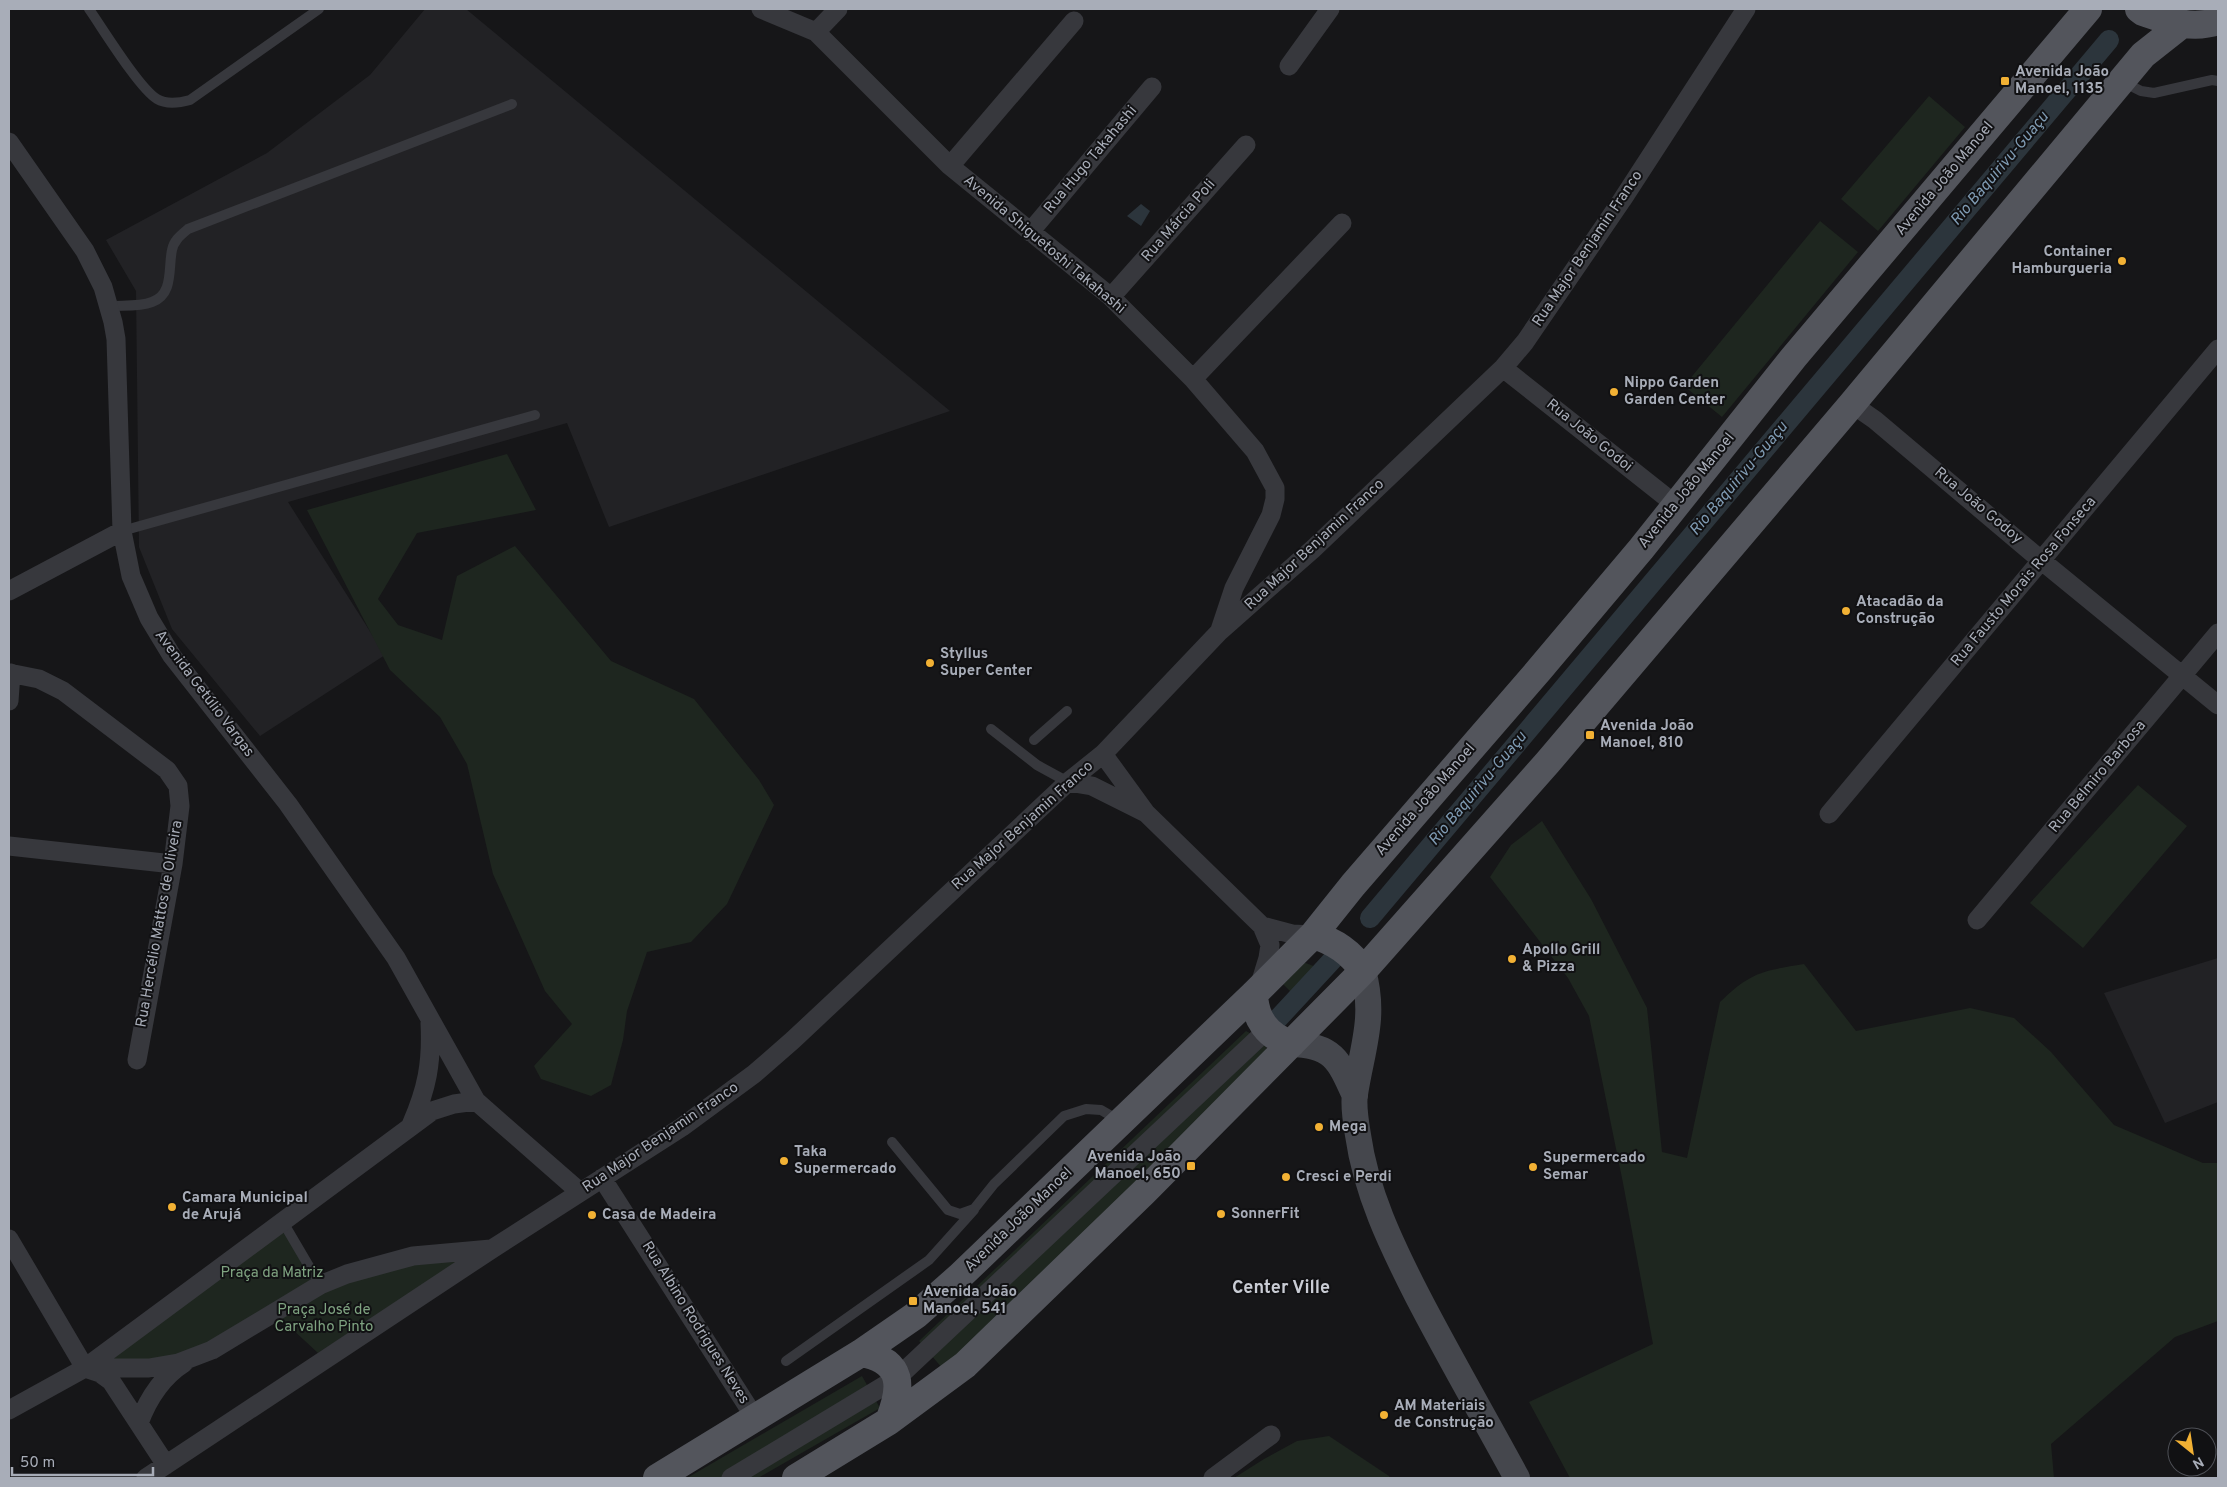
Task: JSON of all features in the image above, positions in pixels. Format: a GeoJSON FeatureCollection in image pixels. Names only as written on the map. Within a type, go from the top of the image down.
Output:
{"type":"FeatureCollection","features":[{"type":"Feature","properties":{"kind":"main road","name":"Avenida João Manoel"},"geometry":{"type":"LineString","coordinates":[[657,1478],[861,1353],[916,1315],[944,1291],[1121,1122],[1313,935],[1353,885],[1539,670],[1676,506],[1794,357],[2088,9]]}},
{"type":"Feature","properties":{"kind":"main road"},"geometry":{"type":"LineString","coordinates":[[2139,9],[2203,25]]}},
{"type":"Feature","properties":{"kind":"main road"},"geometry":{"type":"LineString","coordinates":[[803,1476],[889,1421],[965,1365],[1007,1327],[1363,971],[1548,762],[1852,404],[2143,55],[2203,25]]}},
{"type":"Feature","properties":{"kind":"main road"},"geometry":{"type":"LineString","coordinates":[[1313,935],[1330,940],[1347,951],[1363,971]]}},
{"type":"Feature","properties":{"kind":"main road"},"geometry":{"type":"LineString","coordinates":[[1254,994],[1257,1015],[1267,1030],[1275,1037],[1291,1044]]}},
{"type":"Feature","properties":{"kind":"main road"},"geometry":{"type":"LineString","coordinates":[[861,1353],[880,1358],[894,1371],[897,1378],[898,1400],[889,1421]]}},
{"type":"Feature","properties":{"kind":"street","name":"Avenida Shiguetoshi Takahashi"},"geometry":{"type":"LineString","coordinates":[[761,9],[816,32],[950,166],[1112,297],[1193,379],[1255,452],[1275,488],[1276,500],[1271,515],[1234,588],[1220,631]]}},
{"type":"Feature","properties":{"kind":"street"},"geometry":{"type":"LineString","coordinates":[[816,32],[838,9]]}},
{"type":"Feature","properties":{"kind":"street"},"geometry":{"type":"LineString","coordinates":[[1289,66],[1330,9]]}},
{"type":"Feature","properties":{"kind":"street","name":"Rua Major Benjamin Franco"},"geometry":{"type":"LineString","coordinates":[[146,1478],[492,1249],[682,1127],[760,1069],[793,1040],[1068,782],[1102,754],[1220,631],[1313,549],[1503,368],[1525,342],[1622,200],[1746,9]]}},
{"type":"Feature","properties":{"kind":"street"},"geometry":{"type":"LineString","coordinates":[[950,166],[1074,21]]}},
{"type":"Feature","properties":{"kind":"street","name":"Rua Hugo Takahashi"},"geometry":{"type":"LineString","coordinates":[[1030,232],[1152,87]]}},
{"type":"Feature","properties":{"kind":"street","name":"Avenida Getúlio Vargas"},"geometry":{"type":"LineString","coordinates":[[9,142],[85,251],[99,278],[110,306],[116,339],[122,532],[134,583],[145,611],[160,638],[288,804],[396,958],[430,1017],[452,1062],[476,1101],[580,1192]]}},
{"type":"Feature","properties":{"kind":"street","name":"Rua Márcia Poli"},"geometry":{"type":"LineString","coordinates":[[1112,297],[1246,145]]}},
{"type":"Feature","properties":{"kind":"street"},"geometry":{"type":"LineString","coordinates":[[1193,379],[1342,223]]}},
{"type":"Feature","properties":{"kind":"street","name":"Rua Fausto Morais Rosa Fonseca"},"geometry":{"type":"LineString","coordinates":[[1829,814],[2218,349]]}},
{"type":"Feature","properties":{"kind":"street","name":"Rua João Godoi"},"geometry":{"type":"LineString","coordinates":[[1503,368],[1676,506]]}},
{"type":"Feature","properties":{"kind":"street","name":"Rua João Godoy"},"geometry":{"type":"LineString","coordinates":[[1852,404],[1880,423],[2042,561],[2218,705]]}},
{"type":"Feature","properties":{"kind":"street"},"geometry":{"type":"LineString","coordinates":[[9,591],[122,532]]}},
{"type":"Feature","properties":{"kind":"street","name":"Rua Belmiro Barbosa"},"geometry":{"type":"LineString","coordinates":[[1977,920],[2218,633]]}},
{"type":"Feature","properties":{"kind":"street"},"geometry":{"type":"LineString","coordinates":[[9,701],[10,673]]}},
{"type":"Feature","properties":{"kind":"street","name":"Rua Hercélio Mattos de Oliveira"},"geometry":{"type":"LineString","coordinates":[[10,673],[40,679],[63,692],[167,770],[178,786],[180,801],[173,864],[137,1060]]}},
{"type":"Feature","properties":{"kind":"street"},"geometry":{"type":"LineString","coordinates":[[1102,754],[1146,813],[1262,926],[1270,945],[1262,980],[1254,994]]}},
{"type":"Feature","properties":{"kind":"street"},"geometry":{"type":"LineString","coordinates":[[1068,782],[1092,786],[1146,813]]}},
{"type":"Feature","properties":{"kind":"street"},"geometry":{"type":"LineString","coordinates":[[9,846],[173,864]]}},
{"type":"Feature","properties":{"kind":"street"},"geometry":{"type":"LineString","coordinates":[[1262,926],[1292,934],[1313,935]]}},
{"type":"Feature","properties":{"kind":"street"},"geometry":{"type":"LineString","coordinates":[[1363,971],[1369,991],[1369,1013],[1363,1059],[1355,1096],[1357,1134],[1364,1171],[1390,1241],[1517,1478]]}},
{"type":"Feature","properties":{"kind":"street","name":"Avenida Getúlio Vargas"},"geometry":{"type":"LineString","coordinates":[[410,1127],[424,1097],[428,1075],[431,1044],[430,1017]]}},
{"type":"Feature","properties":{"kind":"street"},"geometry":{"type":"LineString","coordinates":[[731,1478],[897,1378],[1267,1030]]}},
{"type":"Feature","properties":{"kind":"street"},"geometry":{"type":"LineString","coordinates":[[1291,1044],[1312,1046],[1328,1052],[1342,1069],[1355,1096]]}},
{"type":"Feature","properties":{"kind":"street"},"geometry":{"type":"LineString","coordinates":[[9,1410],[85,1368],[432,1111],[454,1104],[476,1101]]}},
{"type":"Feature","properties":{"kind":"street","name":"Rua Albino Rodrigues Neves"},"geometry":{"type":"LineString","coordinates":[[602,1178],[755,1418]]}},
{"type":"Feature","properties":{"kind":"street"},"geometry":{"type":"LineString","coordinates":[[9,1239],[85,1368],[100,1373],[111,1381],[166,1465]]}},
{"type":"Feature","properties":{"kind":"street"},"geometry":{"type":"LineString","coordinates":[[85,1368],[149,1368],[191,1358],[212,1350],[320,1285],[347,1274],[413,1256],[492,1249]]}},
{"type":"Feature","properties":{"kind":"street"},"geometry":{"type":"LineString","coordinates":[[139,1423],[150,1398],[158,1387],[168,1376],[191,1358]]}},
{"type":"Feature","properties":{"kind":"street"},"geometry":{"type":"LineString","coordinates":[[1214,1478],[1271,1435]]}},
{"type":"Feature","properties":{"kind":"lane"},"geometry":{"type":"LineString","coordinates":[[89,9],[144,87],[157,99],[175,104],[190,100],[320,9]]}},
{"type":"Feature","properties":{"kind":"lane"},"geometry":{"type":"LineString","coordinates":[[2122,81],[2141,91],[2154,93],[2212,80],[2218,81]]}},
{"type":"Feature","properties":{"kind":"lane"},"geometry":{"type":"LineString","coordinates":[[110,306],[141,305],[154,301],[163,294],[168,284],[172,249],[177,238],[188,229],[512,104]]}},
{"type":"Feature","properties":{"kind":"lane"},"geometry":{"type":"LineString","coordinates":[[122,532],[535,415]]}},
{"type":"Feature","properties":{"kind":"lane"},"geometry":{"type":"LineString","coordinates":[[1034,740],[1067,711]]}},
{"type":"Feature","properties":{"kind":"lane"},"geometry":{"type":"LineString","coordinates":[[991,729],[1037,765],[1068,782]]}},
{"type":"Feature","properties":{"kind":"lane"},"geometry":{"type":"LineString","coordinates":[[786,1361],[929,1260],[994,1184],[1064,1116],[1086,1109],[1101,1110],[1121,1122]]}},
{"type":"Feature","properties":{"kind":"lane"},"geometry":{"type":"LineString","coordinates":[[892,1142],[948,1210],[960,1214],[974,1209]]}},
{"type":"Feature","properties":{"kind":"lane"},"geometry":{"type":"LineString","coordinates":[[283,1222],[320,1285]]}},
{"type":"Feature","properties":{"kind":"shaded area"},"geometry":{"type":"Polygon","coordinates":[[[425,9],[466,9],[950,411],[609,527],[567,423],[288,502],[385,655],[260,736],[172,629],[139,547],[136,291],[106,240],[267,153],[370,75],[425,9]]]}},
{"type":"Feature","properties":{"kind":"shaded area"},"geometry":{"type":"Polygon","coordinates":[[[1141,204],[1150,211],[1141,226],[1127,216],[1141,204]]]}},
{"type":"Feature","properties":{"kind":"shaded area"},"geometry":{"type":"Polygon","coordinates":[[[2218,958],[2218,1102],[2165,1123],[2104,993],[2218,958]]]}},
{"type":"Feature","properties":{"kind":"green space"},"geometry":{"type":"Polygon","coordinates":[[[1929,96],[1965,127],[1878,231],[1841,199],[1929,96]]]}},
{"type":"Feature","properties":{"kind":"green space"},"geometry":{"type":"Polygon","coordinates":[[[1820,221],[1858,252],[1722,417],[1684,386],[1820,221]]]}},
{"type":"Feature","properties":{"kind":"green space"},"geometry":{"type":"Polygon","coordinates":[[[507,454],[536,510],[417,533],[378,599],[398,625],[442,640],[457,576],[515,546],[611,661],[694,699],[759,780],[774,805],[727,904],[691,942],[647,952],[627,1011],[623,1040],[611,1085],[591,1096],[541,1079],[534,1066],[572,1024],[545,991],[493,874],[467,764],[440,717],[390,670],[307,510],[507,454]]]}},
{"type":"Feature","properties":{"kind":"green space"},"geometry":{"type":"Polygon","coordinates":[[[2138,785],[2187,826],[2083,948],[2030,903],[2138,785]]]}},
{"type":"Feature","properties":{"kind":"green space"},"geometry":{"type":"Polygon","coordinates":[[[1542,821],[1591,899],[1647,1008],[1662,1152],[1687,1158],[1720,1002],[1740,984],[1758,974],[1804,964],[1856,1031],[1970,1008],[2014,1018],[2051,1052],[2114,1125],[2203,1163],[2218,1163],[2218,1321],[2175,1337],[2051,1444],[2054,1478],[1570,1478],[1529,1402],[1653,1344],[1589,1016],[1568,978],[1490,877],[1511,845],[1542,821]]]}},
{"type":"Feature","properties":{"kind":"green space"},"geometry":{"type":"Polygon","coordinates":[[[1303,962],[1316,967],[1321,980],[1299,1000],[1283,984],[1303,962]]]}},
{"type":"Feature","properties":{"kind":"green space"},"geometry":{"type":"Polygon","coordinates":[[[1246,1031],[1263,1040],[1269,1056],[943,1369],[919,1341],[1246,1031]]]}},
{"type":"Feature","properties":{"kind":"green space","name":"Praça da Matriz"},"geometry":{"type":"Polygon","coordinates":[[[284,1231],[312,1281],[227,1334],[191,1351],[157,1360],[105,1361],[284,1231]]]}},
{"type":"Feature","properties":{"kind":"green space","name":"Praça José de Carvalho Pinto"},"geometry":{"type":"Polygon","coordinates":[[[462,1260],[318,1353],[278,1316],[317,1292],[389,1265],[462,1260]]]}},
{"type":"Feature","properties":{"kind":"green space"},"geometry":{"type":"Polygon","coordinates":[[[862,1376],[880,1408],[758,1478],[687,1478],[862,1376]]]}},
{"type":"Feature","properties":{"kind":"green space"},"geometry":{"type":"Polygon","coordinates":[[[1329,1436],[1390,1478],[1234,1478],[1297,1441],[1329,1436]]]}},
{"type":"Feature","properties":{"kind":"waterway","name":"Rio Baquirivu-Guaçu"},"geometry":{"type":"LineString","coordinates":[[1370,918],[2109,40]]}},
{"type":"Feature","properties":{"kind":"waterway","name":"Rio Baquirivu-Guaçu"},"geometry":{"type":"LineString","coordinates":[[1274,1023],[1336,956]]}},
{"type":"Feature","properties":{"kind":"place","name":"Avenida João Manoel, 1135"},"geometry":{"type":"Point","coordinates":[2005,81]}},
{"type":"Feature","properties":{"kind":"place","name":"Container Hamburgueria"},"geometry":{"type":"Point","coordinates":[2122,261]}},
{"type":"Feature","properties":{"kind":"place","name":"Nippo Garden Garden Center"},"geometry":{"type":"Point","coordinates":[1614,392]}},
{"type":"Feature","properties":{"kind":"place","name":"Atacadão da Construção"},"geometry":{"type":"Point","coordinates":[1846,611]}},
{"type":"Feature","properties":{"kind":"place","name":"Styllus Super Center"},"geometry":{"type":"Point","coordinates":[930,663]}},
{"type":"Feature","properties":{"kind":"place","name":"Avenida João Manoel, 810"},"geometry":{"type":"Point","coordinates":[1590,735]}},
{"type":"Feature","properties":{"kind":"place","name":"Apollo Grill & Pizza"},"geometry":{"type":"Point","coordinates":[1512,959]}},
{"type":"Feature","properties":{"kind":"place","name":"Mega"},"geometry":{"type":"Point","coordinates":[1319,1127]}},
{"type":"Feature","properties":{"kind":"place","name":"Taka Supermercado"},"geometry":{"type":"Point","coordinates":[784,1161]}},
{"type":"Feature","properties":{"kind":"place","name":"Avenida João Manoel, 650"},"geometry":{"type":"Point","coordinates":[1191,1166]}},
{"type":"Feature","properties":{"kind":"place","name":"Supermercado Semar"},"geometry":{"type":"Point","coordinates":[1533,1167]}},
{"type":"Feature","properties":{"kind":"place","name":"Cresci e Perdi"},"geometry":{"type":"Point","coordinates":[1286,1177]}},
{"type":"Feature","properties":{"kind":"place","name":"Camara Municipal de Arujá"},"geometry":{"type":"Point","coordinates":[172,1207]}},
{"type":"Feature","properties":{"kind":"place","name":"SonnerFit"},"geometry":{"type":"Point","coordinates":[1221,1214]}},
{"type":"Feature","properties":{"kind":"place","name":"Casa de Madeira"},"geometry":{"type":"Point","coordinates":[592,1215]}},
{"type":"Feature","properties":{"kind":"place","name":"Avenida João Manoel, 541"},"geometry":{"type":"Point","coordinates":[913,1301]}},
{"type":"Feature","properties":{"kind":"place","name":"AM Materiais de Construção"},"geometry":{"type":"Point","coordinates":[1384,1415]}},
{"type":"Feature","properties":{"kind":"district","name":"Center Ville"},"geometry":{"type":"Point","coordinates":[1281,1288]}}]}
